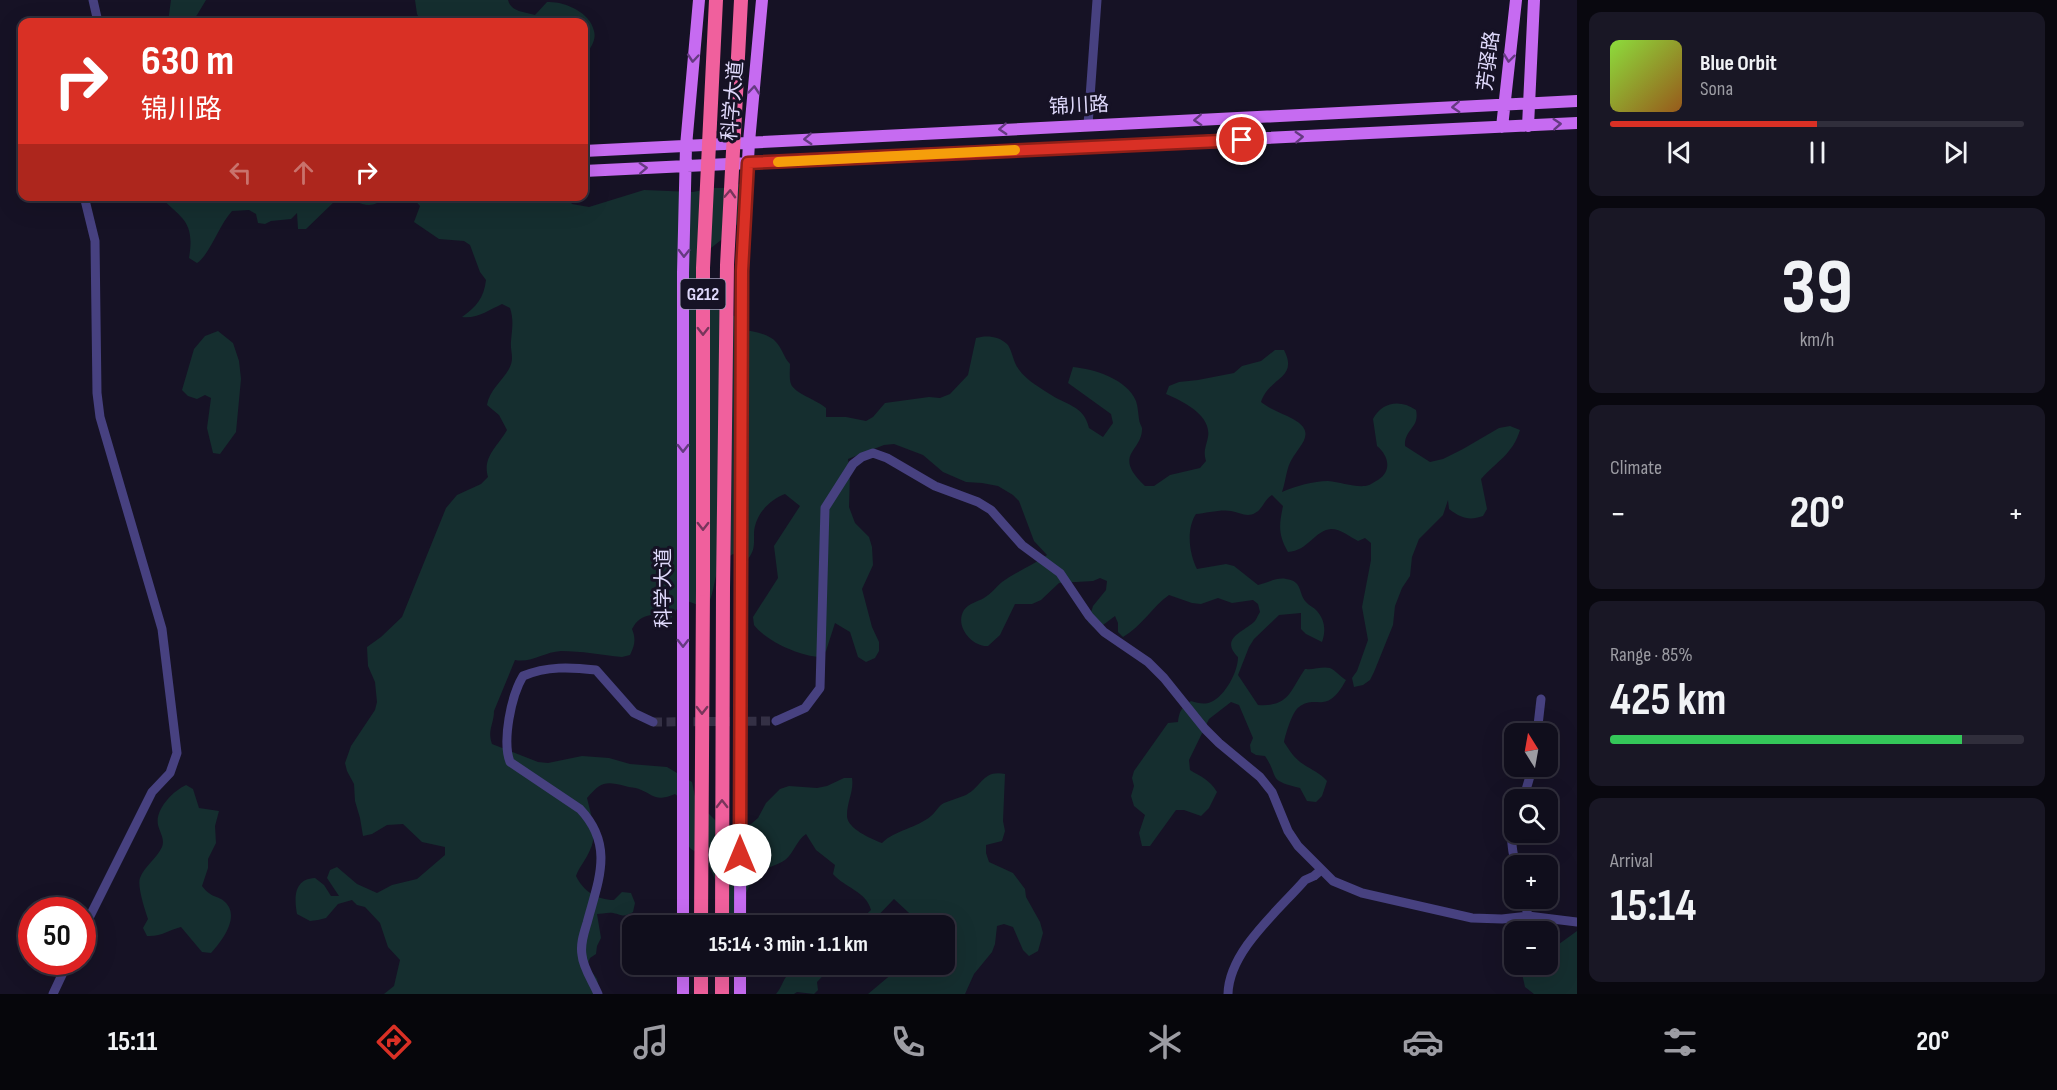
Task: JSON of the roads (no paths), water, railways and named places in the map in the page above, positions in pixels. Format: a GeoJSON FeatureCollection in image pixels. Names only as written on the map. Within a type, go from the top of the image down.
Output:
{"type":"FeatureCollection","features":[{"type":"Feature","properties":{"kind":"highway","name":"科学大道"},"geometry":{"type":"LineString","coordinates":[[701,915],[703,268],[716,0]]}},
{"type":"Feature","properties":{"kind":"highway","name":"科学大道"},"geometry":{"type":"LineString","coordinates":[[722,915],[727,265],[741,0]]}},
{"type":"Feature","properties":{"kind":"highway"},"geometry":{"type":"LineString","coordinates":[[701,975],[701,994]]}},
{"type":"Feature","properties":{"kind":"highway"},"geometry":{"type":"LineString","coordinates":[[722,975],[722,994]]}},
{"type":"Feature","properties":{"kind":"main road","name":"科学大道"},"geometry":{"type":"LineString","coordinates":[[683,915],[683,273],[686,146],[699,0]]}},
{"type":"Feature","properties":{"kind":"main road","name":"科学大道"},"geometry":{"type":"LineString","coordinates":[[740,915],[742,271],[749,142],[762,0]]}},
{"type":"Feature","properties":{"kind":"main road","name":"芳驿路"},"geometry":{"type":"LineString","coordinates":[[1502,127],[1516,0]]}},
{"type":"Feature","properties":{"kind":"main road","name":"芳驿路"},"geometry":{"type":"LineString","coordinates":[[1528,126],[1534,0]]}},
{"type":"Feature","properties":{"kind":"main road","name":"锦川路"},"geometry":{"type":"LineString","coordinates":[[588,151],[1577,101]]}},
{"type":"Feature","properties":{"kind":"main road","name":"锦川路"},"geometry":{"type":"LineString","coordinates":[[588,171],[1577,123]]}},
{"type":"Feature","properties":{"kind":"main road"},"geometry":{"type":"LineString","coordinates":[[683,975],[683,994]]}},
{"type":"Feature","properties":{"kind":"main road"},"geometry":{"type":"LineString","coordinates":[[740,975],[740,994]]}},
{"type":"Feature","properties":{"kind":"street"},"geometry":{"type":"LineString","coordinates":[[93,0],[97,18]]}},
{"type":"Feature","properties":{"kind":"street"},"geometry":{"type":"LineString","coordinates":[[1088,125],[1097,0]]}},
{"type":"Feature","properties":{"kind":"street"},"geometry":{"type":"LineString","coordinates":[[85,201],[94,241],[97,393],[100,417],[162,629],[177,753],[170,772],[152,792],[96,904]]}},
{"type":"Feature","properties":{"kind":"street"},"geometry":{"type":"LineString","coordinates":[[776,722],[805,708],[820,688],[825,508],[853,464],[873,453],[887,458],[935,486],[978,502],[992,510],[1022,545],[1060,573],[1089,616],[1104,632],[1148,662],[1219,744],[1260,777],[1272,792],[1288,831],[1333,881],[1362,893],[1472,918],[1502,919],[1528,916],[1577,922]]}},
{"type":"Feature","properties":{"kind":"street"},"geometry":{"type":"LineString","coordinates":[[597,994],[582,956],[582,941],[603,862],[599,842],[588,818],[580,809],[510,762],[506,752],[506,739],[515,697],[523,676],[564,667],[596,670],[634,713],[653,722]]}},
{"type":"Feature","properties":{"kind":"street"},"geometry":{"type":"LineString","coordinates":[[1539,723],[1541,699]]}},
{"type":"Feature","properties":{"kind":"street"},"geometry":{"type":"LineString","coordinates":[[1228,994],[1228,982],[1232,971],[1252,936],[1305,880],[1321,870]]}},
{"type":"Feature","properties":{"kind":"street"},"geometry":{"type":"LineString","coordinates":[[1526,909],[1528,916]]}},
{"type":"Feature","properties":{"kind":"street"},"geometry":{"type":"LineString","coordinates":[[53,994],[62,975]]}},
{"type":"Feature","properties":{"kind":"tunnel"},"geometry":{"type":"LineString","coordinates":[[653,722],[776,721]]}}]}
